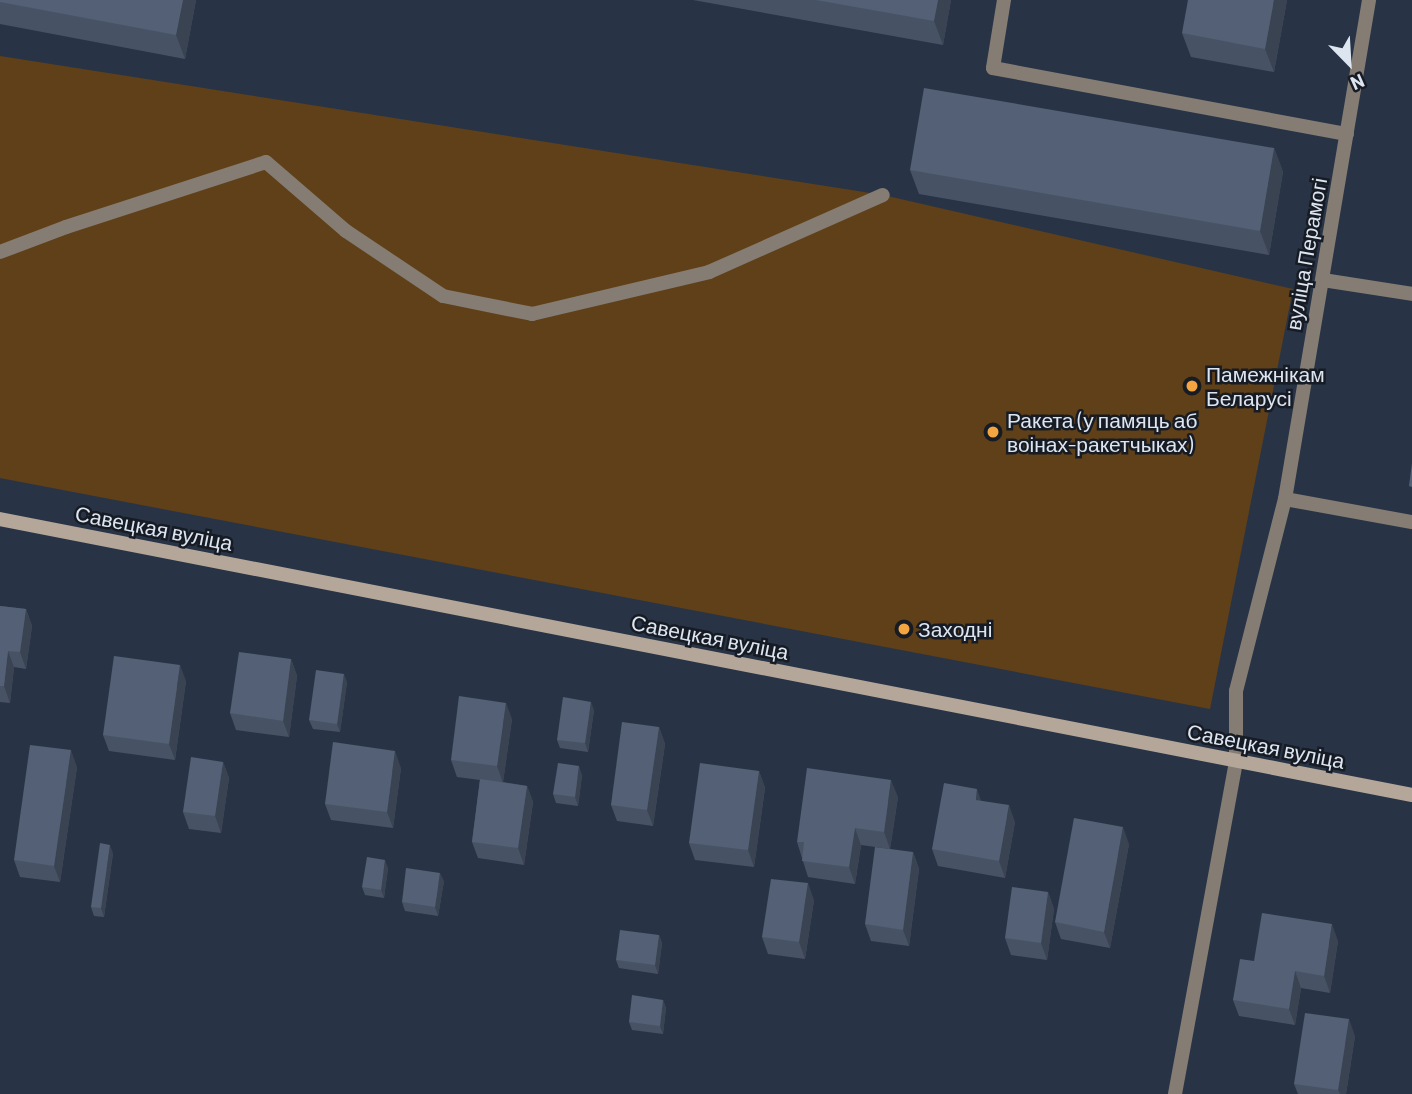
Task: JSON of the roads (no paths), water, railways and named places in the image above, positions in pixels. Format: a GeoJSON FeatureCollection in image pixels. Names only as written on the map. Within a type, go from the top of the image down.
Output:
{"type":"FeatureCollection","features":[{"type":"Feature","properties":{"kind":"main road","name":"Савецкая вуліца"},"geometry":{"type":"LineString","coordinates":[[0,519],[1412,795]]}},
{"type":"Feature","properties":{"kind":"street"},"geometry":{"type":"LineString","coordinates":[[1004,0],[993,68],[1347,134]]}},
{"type":"Feature","properties":{"kind":"street","name":"вуліца Перамогі"},"geometry":{"type":"LineString","coordinates":[[1175,1094],[1236,761],[1236,691],[1285,499],[1369,0]]}},
{"type":"Feature","properties":{"kind":"street"},"geometry":{"type":"LineString","coordinates":[[0,252],[66,227],[266,162],[346,231],[443,296],[532,314],[709,272],[883,195]]}},
{"type":"Feature","properties":{"kind":"street"},"geometry":{"type":"LineString","coordinates":[[1323,280],[1412,294]]}},
{"type":"Feature","properties":{"kind":"street"},"geometry":{"type":"LineString","coordinates":[[1285,499],[1412,522]]}},
{"type":"Feature","properties":{"kind":"place","name":"Памежнікам Беларусі"},"geometry":{"type":"Point","coordinates":[1192,386]}},
{"type":"Feature","properties":{"kind":"place","name":"Ракета (у памяць аб воінах-ракетчыках)"},"geometry":{"type":"Point","coordinates":[993,432]}},
{"type":"Feature","properties":{"kind":"place","name":"Заходні"},"geometry":{"type":"Point","coordinates":[904,629]}}]}
